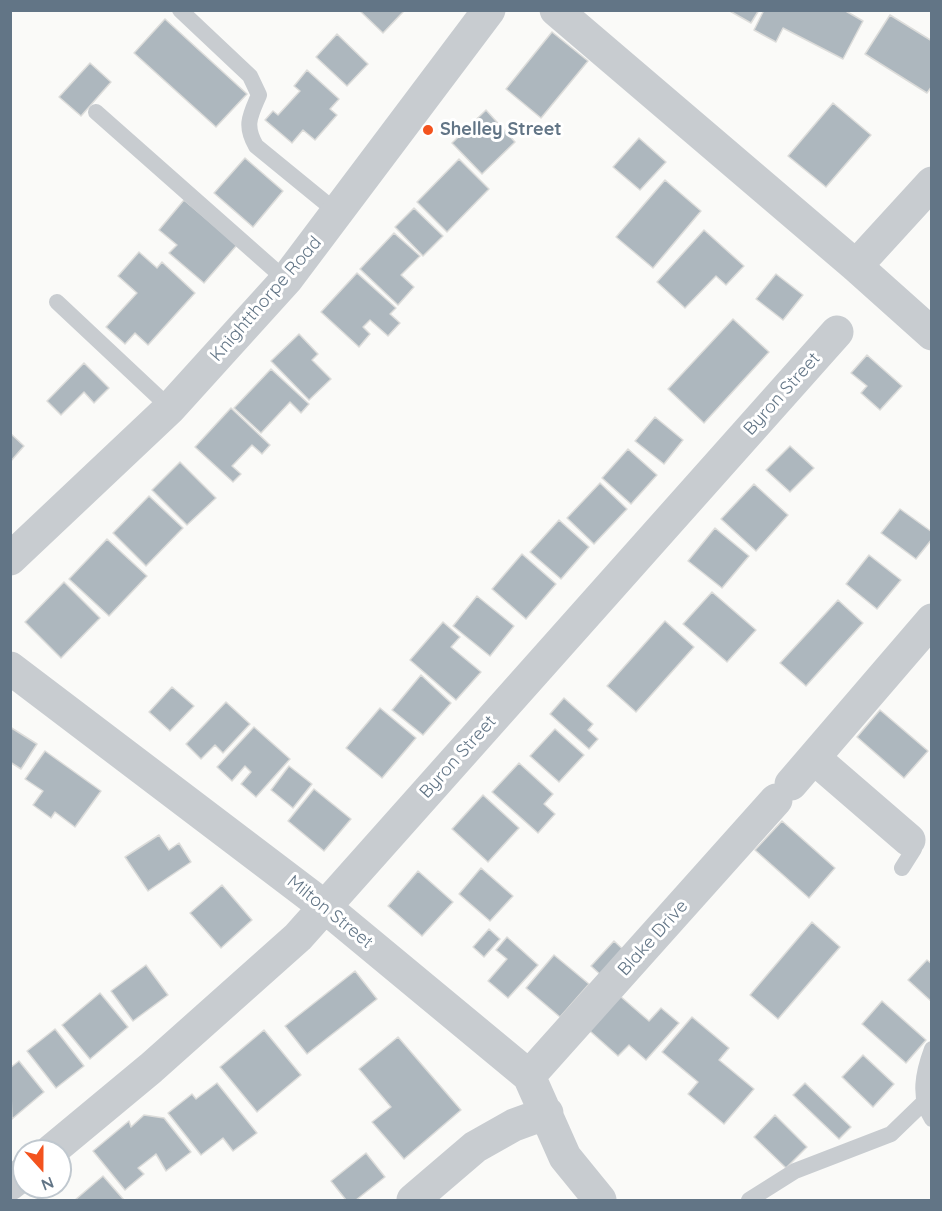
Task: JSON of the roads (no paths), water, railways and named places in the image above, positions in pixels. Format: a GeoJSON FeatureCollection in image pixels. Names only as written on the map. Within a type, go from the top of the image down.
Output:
{"type":"FeatureCollection","features":[{"type":"Feature","properties":{"kind":"street","name":"Knightthorpe Road"},"geometry":{"type":"LineString","coordinates":[[10,559],[170,408],[286,280],[489,10]]}},
{"type":"Feature","properties":{"kind":"street"},"geometry":{"type":"LineString","coordinates":[[556,10],[856,266],[932,334]]}},
{"type":"Feature","properties":{"kind":"street"},"geometry":{"type":"LineString","coordinates":[[856,266],[932,183]]}},
{"type":"Feature","properties":{"kind":"street","name":"Byron Street"},"geometry":{"type":"LineString","coordinates":[[65,1139],[151,1068],[289,945],[837,333]]}},
{"type":"Feature","properties":{"kind":"street","name":"Blake Drive"},"geometry":{"type":"LineString","coordinates":[[529,1076],[784,792],[932,620]]}},
{"type":"Feature","properties":{"kind":"street","name":"Milton Street"},"geometry":{"type":"LineString","coordinates":[[10,668],[325,907],[529,1076],[565,1157],[600,1200]]}},
{"type":"Feature","properties":{"kind":"street"},"geometry":{"type":"LineString","coordinates":[[814,758],[906,854]]}},
{"type":"Feature","properties":{"kind":"street"},"geometry":{"type":"LineString","coordinates":[[413,1200],[475,1147],[514,1125],[547,1113]]}},
{"type":"Feature","properties":{"kind":"lane"},"geometry":{"type":"LineString","coordinates":[[180,10],[250,76],[259,95],[249,122],[249,133],[256,146],[338,213]]}},
{"type":"Feature","properties":{"kind":"lane"},"geometry":{"type":"LineString","coordinates":[[96,112],[286,280]]}},
{"type":"Feature","properties":{"kind":"lane"},"geometry":{"type":"LineString","coordinates":[[57,302],[170,408]]}},
{"type":"Feature","properties":{"kind":"lane"},"geometry":{"type":"LineString","coordinates":[[932,1049],[924,1073],[922,1104],[932,1119]]}},
{"type":"Feature","properties":{"kind":"lane"},"geometry":{"type":"LineString","coordinates":[[749,1200],[795,1171],[891,1134],[922,1104]]}},
{"type":"Feature","properties":{"kind":"place","name":"Shelley Street"},"geometry":{"type":"Point","coordinates":[428,130]}}]}
